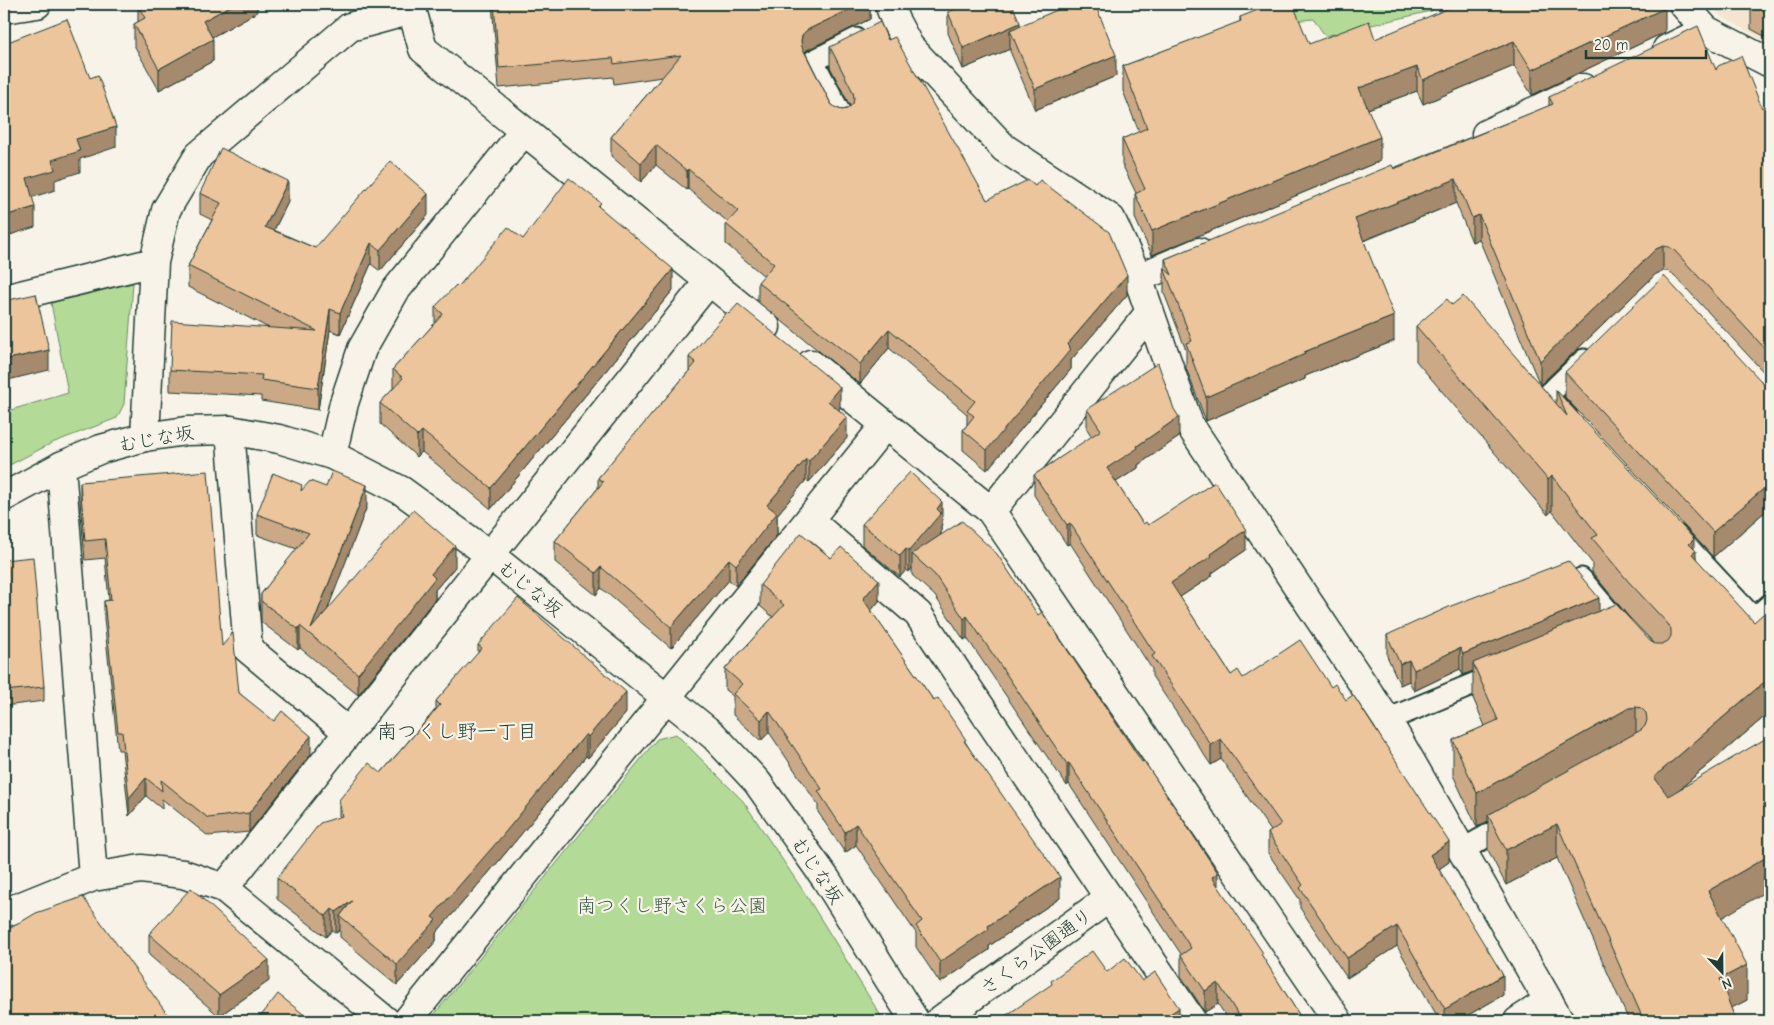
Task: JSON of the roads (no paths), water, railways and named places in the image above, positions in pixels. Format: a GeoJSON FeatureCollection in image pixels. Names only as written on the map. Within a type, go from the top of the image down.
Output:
{"type":"FeatureCollection","features":[{"type":"Feature","properties":{"kind":"street"},"geometry":{"type":"LineString","coordinates":[[4,9],[37,4]]}},
{"type":"Feature","properties":{"kind":"street"},"geometry":{"type":"LineString","coordinates":[[1683,4],[1706,30],[1770,63]]}},
{"type":"Feature","properties":{"kind":"street"},"geometry":{"type":"LineString","coordinates":[[145,437],[154,262],[166,210],[199,155],[350,27],[413,7],[423,49],[991,511],[1338,1021]]}},
{"type":"Feature","properties":{"kind":"street"},"geometry":{"type":"LineString","coordinates":[[883,21],[910,46],[1004,148],[1111,219],[1138,278],[1188,424],[1387,720],[1555,1011],[1518,1021]]}},
{"type":"Feature","properties":{"kind":"street"},"geometry":{"type":"LineString","coordinates":[[1644,59],[1706,30]]}},
{"type":"Feature","properties":{"kind":"street"},"geometry":{"type":"LineString","coordinates":[[1467,142],[1609,76]]}},
{"type":"Feature","properties":{"kind":"street"},"geometry":{"type":"LineString","coordinates":[[332,455],[344,403],[362,349],[395,291],[524,131]]}},
{"type":"Feature","properties":{"kind":"street"},"geometry":{"type":"LineString","coordinates":[[1138,278],[1220,244]]}},
{"type":"Feature","properties":{"kind":"street"},"geometry":{"type":"LineString","coordinates":[[4,299],[154,262]]}},
{"type":"Feature","properties":{"kind":"street"},"geometry":{"type":"LineString","coordinates":[[224,888],[709,281]]}},
{"type":"Feature","properties":{"kind":"street"},"geometry":{"type":"LineString","coordinates":[[991,511],[1150,312]]}},
{"type":"Feature","properties":{"kind":"street"},"geometry":{"type":"LineString","coordinates":[[407,1021],[885,424]]}},
{"type":"Feature","properties":{"kind":"street"},"geometry":{"type":"LineString","coordinates":[[230,430],[248,649],[348,732]]}},
{"type":"Feature","properties":{"kind":"street","name":"むじな坂"},"geometry":{"type":"LineString","coordinates":[[4,497],[61,466],[101,449],[145,437],[186,431],[230,430],[279,439],[332,455],[402,491],[490,555],[714,736],[757,782],[826,879],[915,1021]]}},
{"type":"Feature","properties":{"kind":"street"},"geometry":{"type":"LineString","coordinates":[[61,466],[93,877]]}},
{"type":"Feature","properties":{"kind":"street"},"geometry":{"type":"LineString","coordinates":[[809,520],[918,614],[1192,1021]]}},
{"type":"Feature","properties":{"kind":"street"},"geometry":{"type":"LineString","coordinates":[[4,913],[93,877],[140,869],[183,874],[224,888],[386,1021]]}},
{"type":"Feature","properties":{"kind":"street","name":"さくら公園通り"},"geometry":{"type":"LineString","coordinates":[[939,1021],[1109,898]]}},
{"type":"Feature","properties":{"kind":"lane"},"geometry":{"type":"LineString","coordinates":[[842,117],[813,61],[883,21]]}},
{"type":"Feature","properties":{"kind":"lane"},"geometry":{"type":"LineString","coordinates":[[1580,432],[1547,396],[1596,349]]}},
{"type":"Feature","properties":{"kind":"lane"},"geometry":{"type":"LineString","coordinates":[[1667,525],[1754,619],[1770,605]]}},
{"type":"Feature","properties":{"kind":"lane"},"geometry":{"type":"LineString","coordinates":[[1579,576],[1626,631],[1592,635]]}},
{"type":"Feature","properties":{"kind":"lane"},"geometry":{"type":"LineString","coordinates":[[1387,720],[1512,668]]}},
{"type":"Feature","properties":{"kind":"lane"},"geometry":{"type":"LineString","coordinates":[[1462,850],[1531,812]]}},
{"type":"Feature","properties":{"kind":"district","name":"南つくし野一丁目"},"geometry":{"type":"Point","coordinates":[457,731]}},
{"type":"Feature","properties":{"kind":"park label","name":"南つくし野さくら公園"},"geometry":{"type":"Point","coordinates":[672,905]}}]}
